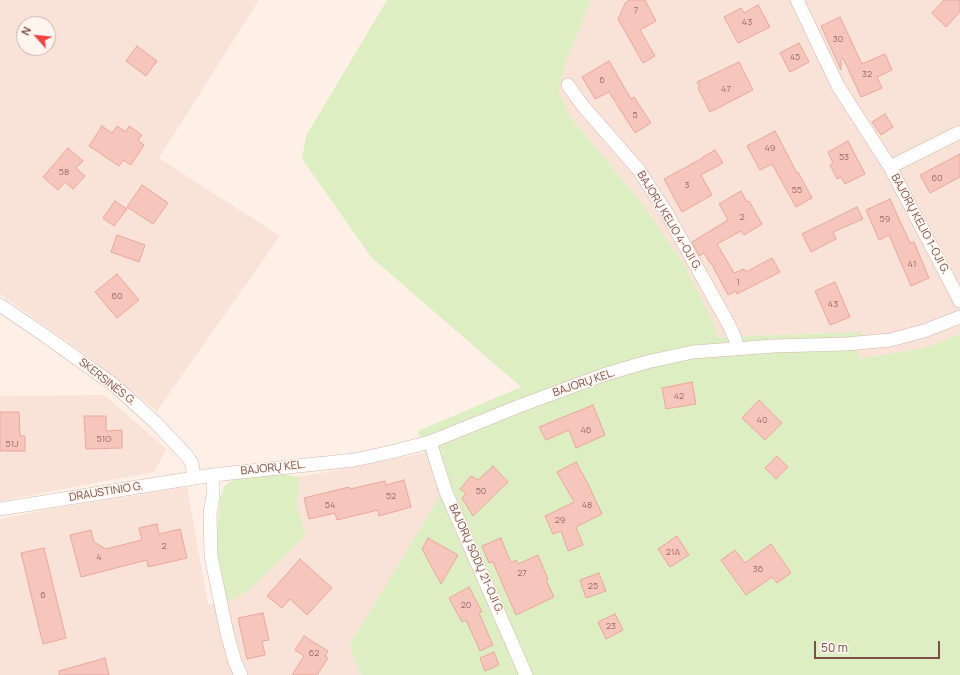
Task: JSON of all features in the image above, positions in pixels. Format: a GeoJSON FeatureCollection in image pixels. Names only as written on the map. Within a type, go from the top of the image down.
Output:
{"type":"FeatureCollection","features":[{"type":"Feature","properties":{"kind":"street","name":"BAJORŲ KELIO 1-OJI G."},"geometry":{"type":"LineString","coordinates":[[797,0],[838,86],[890,167],[960,301]]}},
{"type":"Feature","properties":{"kind":"street","name":"BAJORŲ KELIO 4-OJI G."},"geometry":{"type":"LineString","coordinates":[[568,85],[583,106],[638,169],[666,212],[729,324],[735,338],[737,348]]}},
{"type":"Feature","properties":{"kind":"street","name":"BAJORŲ KELIO 1-OJI G."},"geometry":{"type":"LineString","coordinates":[[890,167],[960,132]]}},
{"type":"Feature","properties":{"kind":"street","name":"SKERSINĖS G."},"geometry":{"type":"LineString","coordinates":[[0,305],[114,385],[156,423],[187,456],[192,463],[194,478]]}},
{"type":"Feature","properties":{"kind":"street","name":"BAJORŲ KEL."},"geometry":{"type":"LineString","coordinates":[[213,475],[354,460],[391,452],[430,442],[522,404],[606,374],[647,362],[693,352],[774,346],[846,344],[890,340],[924,331],[960,317]]}},
{"type":"Feature","properties":{"kind":"street","name":"BAJORŲ SODŲ 21-OJI G."},"geometry":{"type":"LineString","coordinates":[[430,442],[446,492],[526,675]]}},
{"type":"Feature","properties":{"kind":"street","name":"DRAUSTINIO G."},"geometry":{"type":"LineString","coordinates":[[0,509],[213,475]]}},
{"type":"Feature","properties":{"kind":"street"},"geometry":{"type":"LineString","coordinates":[[213,475],[213,496],[210,513],[211,556],[226,633],[235,662],[241,675]]}},
{"type":"Feature","properties":{"kind":"shaded area"},"geometry":{"type":"Polygon","coordinates":[[[0,0],[259,0],[159,158],[280,236],[157,411],[82,352],[0,294],[0,0]]]}},
{"type":"Feature","properties":{"kind":"shaded area"},"geometry":{"type":"Polygon","coordinates":[[[591,0],[960,0],[960,334],[924,348],[858,359],[861,332],[718,337],[711,317],[684,264],[641,202],[571,118],[559,93],[565,64],[591,0]]]}},
{"type":"Feature","properties":{"kind":"shaded area"},"geometry":{"type":"Polygon","coordinates":[[[104,395],[167,449],[154,472],[0,501],[0,396],[104,395]]]}},
{"type":"Feature","properties":{"kind":"shaded area"},"geometry":{"type":"Polygon","coordinates":[[[425,453],[441,494],[349,646],[361,675],[0,675],[0,519],[62,507],[187,487],[208,604],[227,602],[247,592],[306,535],[297,506],[300,477],[425,453]]]}},
{"type":"Feature","properties":{"kind":"green space"},"geometry":{"type":"Polygon","coordinates":[[[387,0],[591,0],[565,64],[559,93],[571,118],[641,202],[684,264],[711,317],[718,337],[862,332],[858,359],[924,348],[960,334],[960,675],[361,675],[349,646],[441,494],[418,431],[521,387],[371,257],[302,159],[306,136],[387,0]]]}},
{"type":"Feature","properties":{"kind":"green space"},"geometry":{"type":"Polygon","coordinates":[[[279,474],[300,477],[297,506],[306,535],[247,592],[227,602],[217,549],[220,498],[224,487],[229,482],[238,479],[279,474]]]}},
{"type":"Feature","properties":{"kind":"building"},"geometry":{"type":"Polygon","coordinates":[[[630,0],[645,0],[656,21],[640,30],[655,56],[643,63],[618,19],[626,2],[630,0]]]}},
{"type":"Feature","properties":{"kind":"building"},"geometry":{"type":"Polygon","coordinates":[[[944,0],[960,0],[960,12],[946,27],[932,13],[944,0]]]}},
{"type":"Feature","properties":{"kind":"building"},"geometry":{"type":"Polygon","coordinates":[[[758,5],[770,27],[738,43],[724,17],[741,8],[744,13],[758,5]]]}},
{"type":"Feature","properties":{"kind":"building"},"geometry":{"type":"Polygon","coordinates":[[[840,17],[862,64],[885,54],[892,70],[877,77],[882,88],[861,97],[843,58],[841,59],[841,70],[821,26],[840,17]]]}},
{"type":"Feature","properties":{"kind":"building"},"geometry":{"type":"Polygon","coordinates":[[[799,43],[809,62],[790,72],[780,53],[799,43]]]}},
{"type":"Feature","properties":{"kind":"building"},"geometry":{"type":"Polygon","coordinates":[[[137,46],[157,61],[146,76],[126,61],[137,46]]]}},
{"type":"Feature","properties":{"kind":"building"},"geometry":{"type":"Polygon","coordinates":[[[609,61],[631,99],[634,97],[651,123],[635,133],[609,92],[595,99],[582,77],[609,61]]]}},
{"type":"Feature","properties":{"kind":"building"},"geometry":{"type":"Polygon","coordinates":[[[739,62],[753,90],[710,112],[698,88],[700,87],[697,82],[739,62]]]}},
{"type":"Feature","properties":{"kind":"building"},"geometry":{"type":"Polygon","coordinates":[[[885,114],[893,127],[881,135],[872,122],[885,114]]]}},
{"type":"Feature","properties":{"kind":"building"},"geometry":{"type":"Polygon","coordinates":[[[102,126],[112,133],[117,126],[126,132],[129,126],[142,135],[138,140],[144,145],[131,165],[123,160],[119,166],[89,146],[102,126]]]}},
{"type":"Feature","properties":{"kind":"building"},"geometry":{"type":"Polygon","coordinates":[[[775,131],[812,198],[796,207],[772,164],[760,170],[747,146],[775,131]]]}},
{"type":"Feature","properties":{"kind":"building"},"geometry":{"type":"Polygon","coordinates":[[[848,141],[865,174],[845,184],[841,177],[837,179],[830,165],[833,163],[828,152],[848,141]]]}},
{"type":"Feature","properties":{"kind":"building"},"geometry":{"type":"Polygon","coordinates":[[[68,148],[83,161],[76,168],[85,176],[73,189],[65,182],[58,190],[43,177],[68,148]]]}},
{"type":"Feature","properties":{"kind":"building"},"geometry":{"type":"Polygon","coordinates":[[[715,150],[723,163],[701,175],[712,195],[682,212],[664,179],[715,150]]]}},
{"type":"Feature","properties":{"kind":"building"},"geometry":{"type":"Polygon","coordinates":[[[960,154],[960,177],[930,193],[920,175],[960,154]]]}},
{"type":"Feature","properties":{"kind":"building"},"geometry":{"type":"Polygon","coordinates":[[[142,185],[168,203],[153,224],[127,207],[142,185]]]}},
{"type":"Feature","properties":{"kind":"building"},"geometry":{"type":"Polygon","coordinates":[[[741,191],[747,202],[749,201],[762,224],[744,235],[741,231],[717,244],[734,273],[744,269],[746,272],[772,258],[780,272],[737,294],[736,291],[728,295],[711,263],[704,253],[699,256],[692,242],[728,220],[719,204],[741,191]]]}},
{"type":"Feature","properties":{"kind":"building"},"geometry":{"type":"Polygon","coordinates":[[[890,199],[910,243],[914,242],[929,278],[911,286],[889,235],[879,240],[866,210],[890,199]]]}},
{"type":"Feature","properties":{"kind":"building"},"geometry":{"type":"Polygon","coordinates":[[[115,201],[127,209],[114,226],[103,218],[115,201]]]}},
{"type":"Feature","properties":{"kind":"building"},"geometry":{"type":"Polygon","coordinates":[[[857,207],[863,219],[833,232],[836,239],[811,252],[802,234],[857,207]]]}},
{"type":"Feature","properties":{"kind":"building"},"geometry":{"type":"Polygon","coordinates":[[[117,235],[145,245],[139,262],[111,252],[117,235]]]}},
{"type":"Feature","properties":{"kind":"building"},"geometry":{"type":"Polygon","coordinates":[[[117,274],[139,300],[117,318],[95,292],[117,274]]]}},
{"type":"Feature","properties":{"kind":"building"},"geometry":{"type":"Polygon","coordinates":[[[835,282],[850,317],[830,325],[815,291],[835,282]]]}},
{"type":"Feature","properties":{"kind":"building"},"geometry":{"type":"Polygon","coordinates":[[[692,382],[696,404],[666,409],[662,388],[692,382]]]}},
{"type":"Feature","properties":{"kind":"building"},"geometry":{"type":"Polygon","coordinates":[[[759,400],[782,423],[765,440],[742,418],[759,400]]]}},
{"type":"Feature","properties":{"kind":"building"},"geometry":{"type":"Polygon","coordinates":[[[593,405],[605,435],[576,448],[569,430],[546,440],[539,427],[593,405]]]}},
{"type":"Feature","properties":{"kind":"building"},"geometry":{"type":"Polygon","coordinates":[[[0,412],[19,412],[20,436],[25,436],[25,451],[0,451],[0,412]]]}},
{"type":"Feature","properties":{"kind":"building"},"geometry":{"type":"Polygon","coordinates":[[[84,416],[106,416],[106,431],[122,430],[122,448],[86,449],[84,416]]]}},
{"type":"Feature","properties":{"kind":"building"},"geometry":{"type":"Polygon","coordinates":[[[777,456],[788,467],[776,479],[765,468],[777,456]]]}},
{"type":"Feature","properties":{"kind":"building"},"geometry":{"type":"Polygon","coordinates":[[[576,462],[602,514],[576,527],[583,545],[568,551],[561,531],[553,534],[545,516],[574,502],[557,472],[576,462]]]}},
{"type":"Feature","properties":{"kind":"building"},"geometry":{"type":"Polygon","coordinates":[[[493,466],[508,482],[473,516],[462,498],[466,493],[460,489],[471,476],[478,480],[493,466]]]}},
{"type":"Feature","properties":{"kind":"building"},"geometry":{"type":"Polygon","coordinates":[[[404,480],[411,507],[379,516],[378,510],[337,520],[335,513],[309,519],[304,498],[349,487],[350,489],[385,481],[386,485],[404,480]]]}},
{"type":"Feature","properties":{"kind":"building"},"geometry":{"type":"Polygon","coordinates":[[[157,524],[159,534],[180,529],[187,558],[148,567],[147,560],[81,577],[70,535],[91,530],[94,542],[106,549],[142,540],[139,528],[157,524]]]}},
{"type":"Feature","properties":{"kind":"building"},"geometry":{"type":"Polygon","coordinates":[[[677,536],[689,555],[670,567],[658,549],[677,536]]]}},
{"type":"Feature","properties":{"kind":"building"},"geometry":{"type":"Polygon","coordinates":[[[428,538],[458,555],[441,584],[422,549],[428,538]]]}},
{"type":"Feature","properties":{"kind":"building"},"geometry":{"type":"Polygon","coordinates":[[[501,538],[511,563],[516,560],[518,564],[538,555],[548,579],[546,580],[554,597],[516,615],[493,562],[489,563],[482,546],[501,538]]]}},
{"type":"Feature","properties":{"kind":"building"},"geometry":{"type":"Polygon","coordinates":[[[771,544],[791,573],[777,583],[772,577],[746,595],[721,560],[735,550],[745,563],[771,544]]]}},
{"type":"Feature","properties":{"kind":"building"},"geometry":{"type":"Polygon","coordinates":[[[44,548],[66,638],[43,644],[21,553],[44,548]]]}},
{"type":"Feature","properties":{"kind":"building"},"geometry":{"type":"Polygon","coordinates":[[[300,559],[332,588],[307,615],[290,599],[282,608],[267,596],[300,559]]]}},
{"type":"Feature","properties":{"kind":"building"},"geometry":{"type":"Polygon","coordinates":[[[599,573],[606,591],[586,598],[580,580],[599,573]]]}},
{"type":"Feature","properties":{"kind":"building"},"geometry":{"type":"Polygon","coordinates":[[[469,587],[482,612],[479,613],[493,645],[480,651],[466,620],[462,622],[449,598],[469,587]]]}},
{"type":"Feature","properties":{"kind":"building"},"geometry":{"type":"Polygon","coordinates":[[[263,613],[269,640],[262,641],[265,655],[247,659],[238,618],[263,613]]]}},
{"type":"Feature","properties":{"kind":"building"},"geometry":{"type":"Polygon","coordinates":[[[615,614],[623,630],[606,639],[598,622],[615,614]]]}},
{"type":"Feature","properties":{"kind":"building"},"geometry":{"type":"Polygon","coordinates":[[[304,636],[328,651],[325,656],[328,658],[317,675],[292,675],[304,656],[295,650],[304,636]]]}},
{"type":"Feature","properties":{"kind":"building"},"geometry":{"type":"Polygon","coordinates":[[[494,652],[499,665],[485,671],[480,658],[494,652]]]}},
{"type":"Feature","properties":{"kind":"building"},"geometry":{"type":"Polygon","coordinates":[[[105,658],[109,675],[59,675],[59,671],[105,658]]]}}]}
